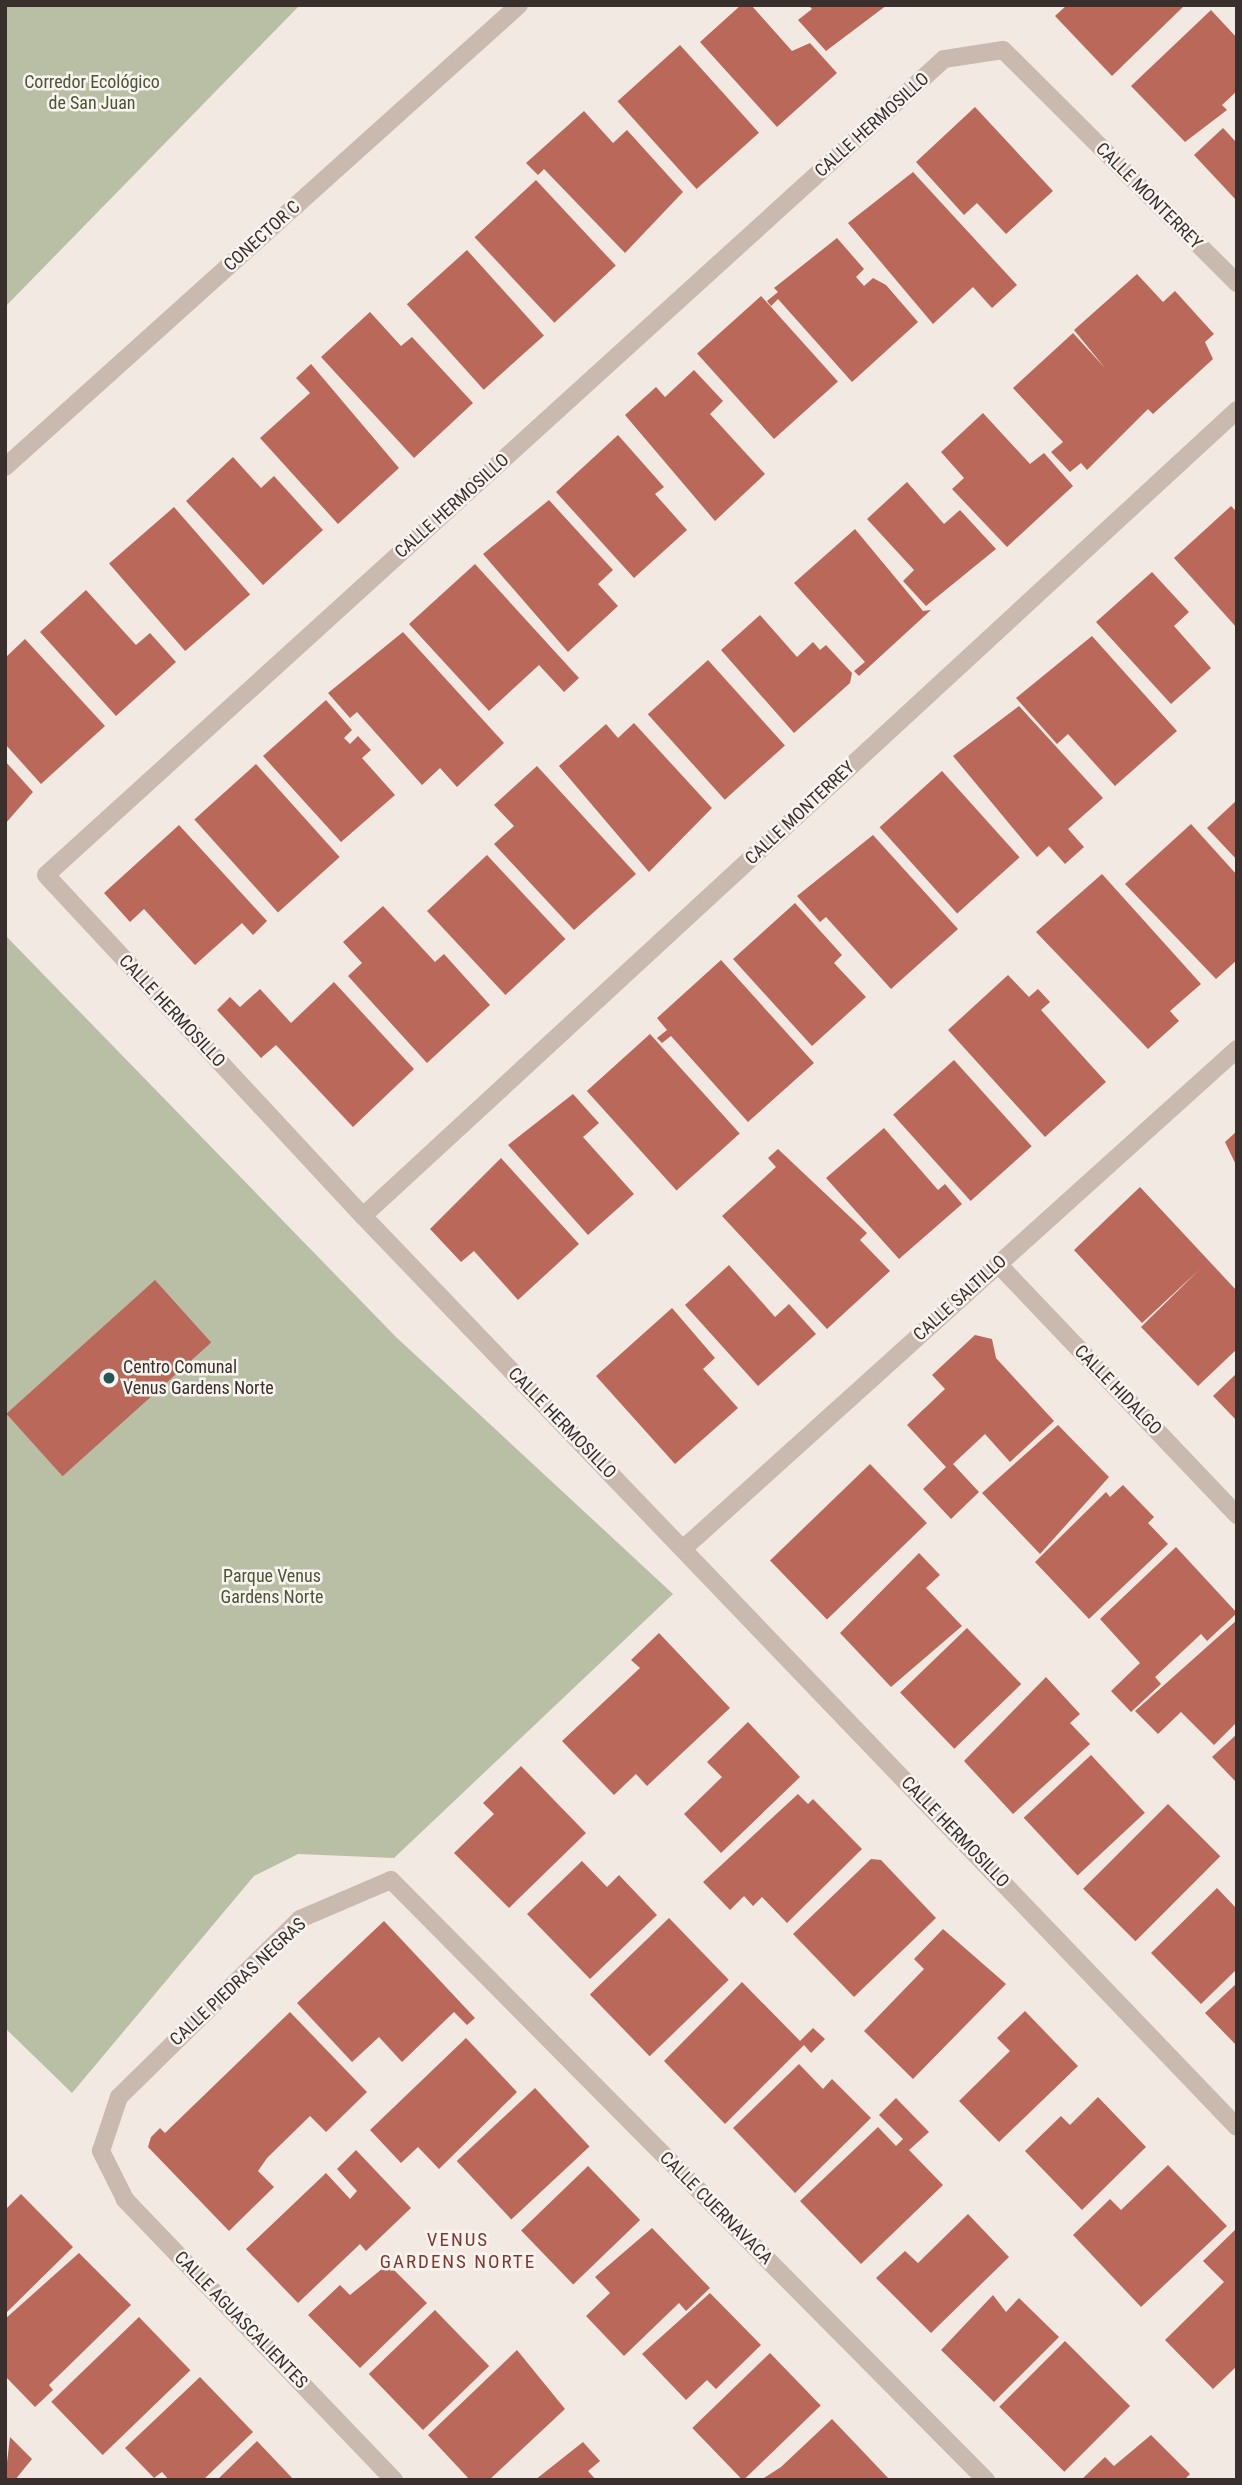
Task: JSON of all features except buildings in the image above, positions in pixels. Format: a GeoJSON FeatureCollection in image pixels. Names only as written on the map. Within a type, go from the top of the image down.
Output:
{"type":"FeatureCollection","features":[{"type":"Feature","properties":{"kind":"street","name":"CONECTOR C"},"geometry":{"type":"LineString","coordinates":[[5,467],[519,5]]}},
{"type":"Feature","properties":{"kind":"street","name":"CALLE HERMOSILLO"},"geometry":{"type":"LineString","coordinates":[[1062,110],[1003,50],[944,60],[46,875],[363,1216],[1237,2127]]}},
{"type":"Feature","properties":{"kind":"street","name":"CALLE MONTERREY"},"geometry":{"type":"LineString","coordinates":[[1062,110],[1237,283]]}},
{"type":"Feature","properties":{"kind":"street","name":"CALLE MONTERREY"},"geometry":{"type":"LineString","coordinates":[[363,1216],[1237,410]]}},
{"type":"Feature","properties":{"kind":"street","name":"CALLE SALTILLO"},"geometry":{"type":"LineString","coordinates":[[684,1548],[1237,1049]]}},
{"type":"Feature","properties":{"kind":"street","name":"CALLE HIDALGO"},"geometry":{"type":"LineString","coordinates":[[998,1264],[1237,1515]]}},
{"type":"Feature","properties":{"kind":"street","name":"CALLE PIEDRAS NEGRAS"},"geometry":{"type":"LineString","coordinates":[[101,2151],[119,2097],[300,1919],[391,1881],[446,1936]]}},
{"type":"Feature","properties":{"kind":"street","name":"CALLE CUERNAVACA"},"geometry":{"type":"LineString","coordinates":[[446,1936],[986,2480]]}},
{"type":"Feature","properties":{"kind":"street","name":"CALLE AGUASCALIENTES"},"geometry":{"type":"LineString","coordinates":[[101,2151],[125,2199],[394,2480]]}},
{"type":"Feature","properties":{"kind":"green space","name":"Corredor Ecológico de San Juan"},"geometry":{"type":"Polygon","coordinates":[[[5,5],[300,5],[5,307],[5,5]]]}},
{"type":"Feature","properties":{"kind":"green space","name":"Parque Venus Gardens Norte"},"geometry":{"type":"Polygon","coordinates":[[[5,935],[396,1337],[673,1594],[394,1858],[298,1854],[254,1876],[72,2093],[5,2028],[5,935]]]}},
{"type":"Feature","properties":{"kind":"place","name":"Centro Comunal Venus Gardens Norte"},"geometry":{"type":"Point","coordinates":[109,1378]}},
{"type":"Feature","properties":{"kind":"district","name":"VENUS GARDENS NORTE"},"geometry":{"type":"Point","coordinates":[458,2251]}}]}
